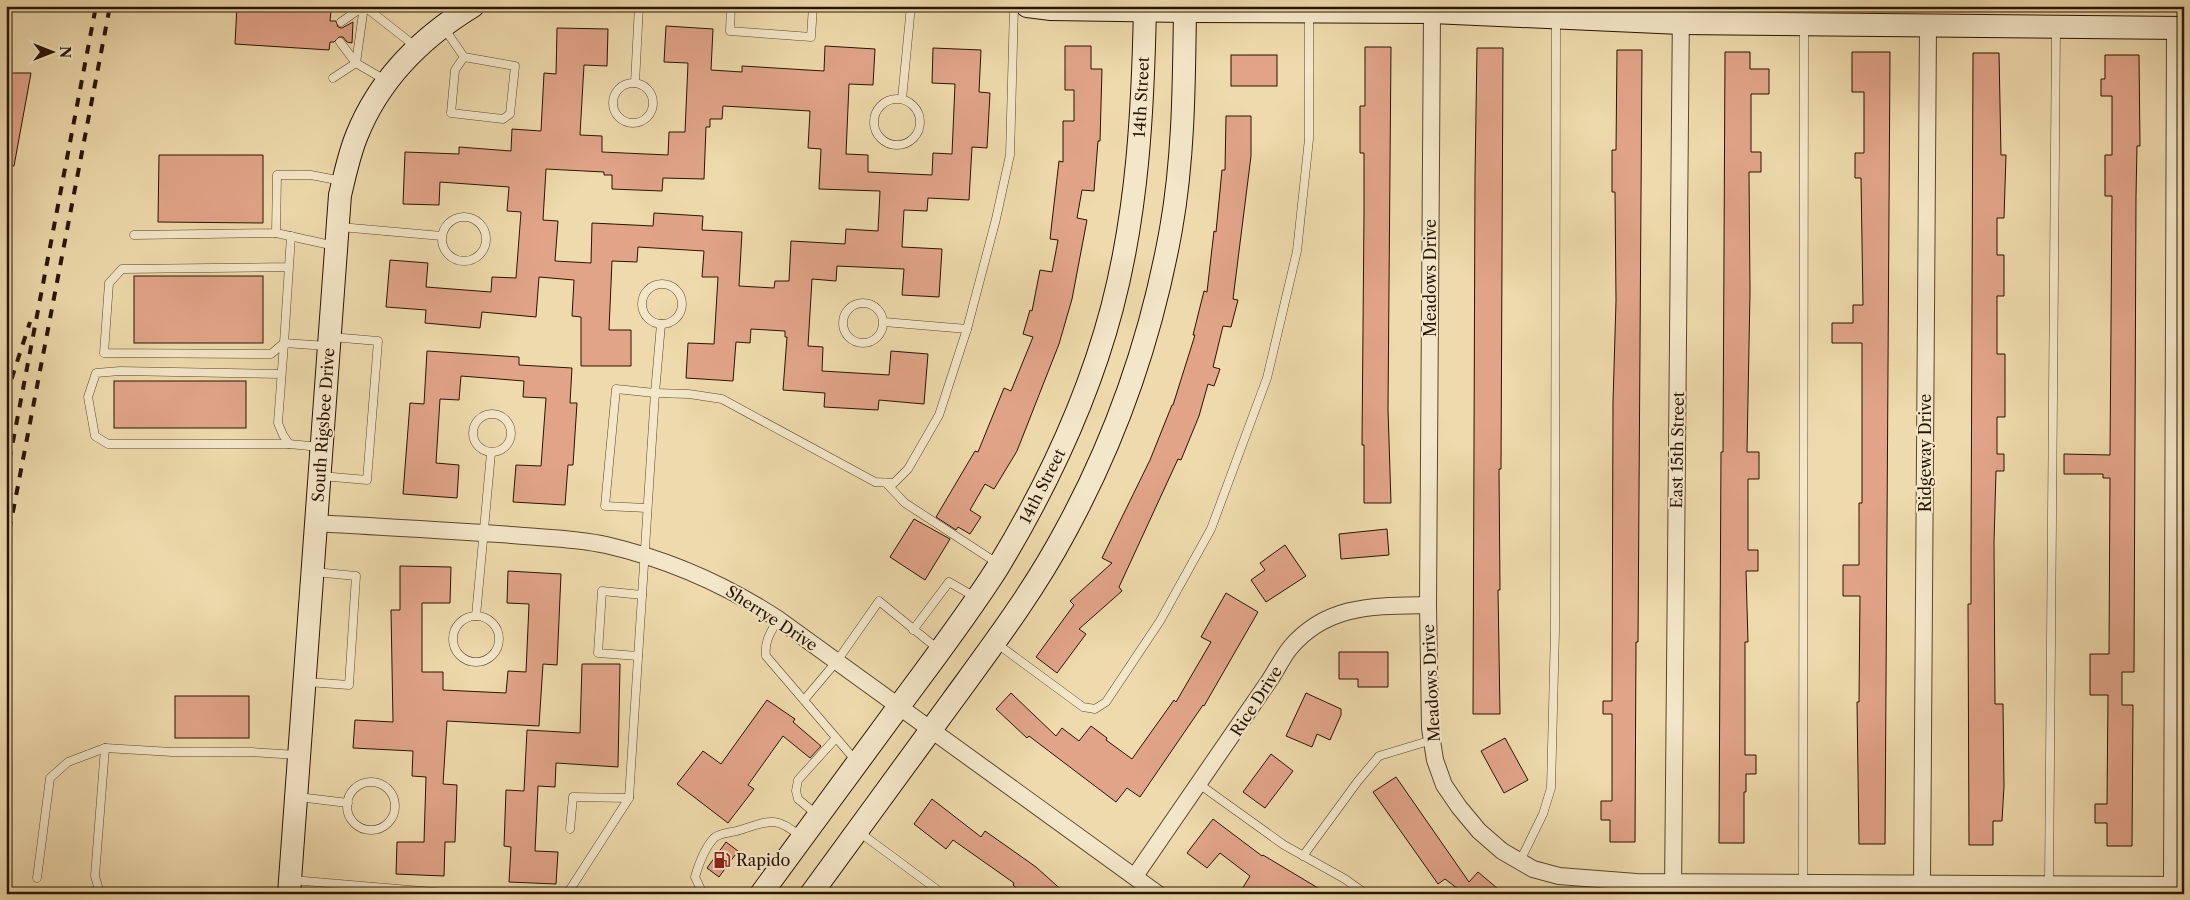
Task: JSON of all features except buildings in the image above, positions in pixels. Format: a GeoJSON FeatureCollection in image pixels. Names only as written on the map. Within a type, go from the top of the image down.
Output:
{"type":"FeatureCollection","features":[{"type":"Feature","properties":{"kind":"street","name":"South Rigsbee Drive"},"geometry":{"type":"LineString","coordinates":[[290,887],[315,523],[337,237],[344,181],[356,136],[387,81],[417,48],[442,26],[473,6]]}},
{"type":"Feature","properties":{"kind":"street"},"geometry":{"type":"LineString","coordinates":[[1027,6],[1051,9],[1145,8],[1310,12],[1432,12],[1556,18],[1681,14],[1804,24],[2180,28],[2178,885]]}},
{"type":"Feature","properties":{"kind":"street","name":"14th Street"},"geometry":{"type":"LineString","coordinates":[[761,894],[977,598],[1028,513],[1065,440],[1091,376],[1112,309],[1127,242],[1136,179],[1142,98],[1145,8]]}},
{"type":"Feature","properties":{"kind":"street"},"geometry":{"type":"LineString","coordinates":[[811,894],[994,643],[1038,578],[1079,506],[1120,415],[1150,324],[1165,260],[1176,195],[1181,130],[1185,9]]}},
{"type":"Feature","properties":{"kind":"street","name":"Meadows Drive"},"geometry":{"type":"LineString","coordinates":[[1432,12],[1428,605],[1430,728],[1436,760],[1444,785],[1479,831],[1502,851],[1533,869],[1559,876],[1636,882],[1673,888],[1803,882],[2178,885]]}},
{"type":"Feature","properties":{"kind":"street","name":"East 15th Street"},"geometry":{"type":"LineString","coordinates":[[1673,888],[1681,14]]}},
{"type":"Feature","properties":{"kind":"street","name":"Ridgeway Drive"},"geometry":{"type":"LineString","coordinates":[[1922,883],[1928,24]]}},
{"type":"Feature","properties":{"kind":"street","name":"Sherrye Drive"},"geometry":{"type":"LineString","coordinates":[[315,523],[484,533],[604,544],[645,555],[716,583],[747,598],[778,619],[1158,894]]}},
{"type":"Feature","properties":{"kind":"street","name":"Rice Drive"},"geometry":{"type":"LineString","coordinates":[[1135,876],[1270,681],[1289,649],[1302,636],[1335,614],[1343,612],[1366,607],[1428,605]]}},
{"type":"Feature","properties":{"kind":"lane"},"geometry":{"type":"LineString","coordinates":[[341,22],[364,6]]}},
{"type":"Feature","properties":{"kind":"lane"},"geometry":{"type":"LineString","coordinates":[[364,6],[417,48]]}},
{"type":"Feature","properties":{"kind":"lane"},"geometry":{"type":"LineString","coordinates":[[334,78],[356,63],[364,6]]}},
{"type":"Feature","properties":{"kind":"lane"},"geometry":{"type":"LineString","coordinates":[[635,83],[639,6]]}},
{"type":"Feature","properties":{"kind":"lane"},"geometry":{"type":"LineString","coordinates":[[731,6],[730,31],[811,37],[813,6]]}},
{"type":"Feature","properties":{"kind":"lane"},"geometry":{"type":"LineString","coordinates":[[902,99],[911,6]]}},
{"type":"Feature","properties":{"kind":"lane"},"geometry":{"type":"LineString","coordinates":[[648,508],[605,506],[616,389],[689,394],[722,399],[875,482],[894,483],[908,469],[939,415],[967,329],[996,219],[1010,155],[1014,6]]}},
{"type":"Feature","properties":{"kind":"lane"},"geometry":{"type":"LineString","coordinates":[[994,643],[1083,707],[1095,710],[1106,702],[1160,622],[1211,529],[1267,378],[1297,251],[1310,138],[1310,12]]}},
{"type":"Feature","properties":{"kind":"lane"},"geometry":{"type":"LineString","coordinates":[[1520,861],[1543,814],[1551,788],[1555,630],[1556,18]]}},
{"type":"Feature","properties":{"kind":"lane"},"geometry":{"type":"LineString","coordinates":[[1803,882],[1804,24]]}},
{"type":"Feature","properties":{"kind":"lane"},"geometry":{"type":"LineString","coordinates":[[442,26],[464,57],[514,66],[510,114],[503,119],[451,113],[455,70],[464,57]]}},
{"type":"Feature","properties":{"kind":"lane"},"geometry":{"type":"LineString","coordinates":[[2049,884],[2056,26]]}},
{"type":"Feature","properties":{"kind":"lane"},"geometry":{"type":"LineString","coordinates":[[340,42],[356,63],[387,81]]}},
{"type":"Feature","properties":{"kind":"lane"},"geometry":{"type":"LineString","coordinates":[[635,83],[641,85],[650,93],[653,106],[651,112],[642,121],[629,122],[623,120],[615,110],[614,97],[622,86],[635,83]]}},
{"type":"Feature","properties":{"kind":"lane"},"geometry":{"type":"LineString","coordinates":[[902,99],[916,107],[920,114],[921,122],[916,137],[909,142],[894,145],[887,143],[876,132],[874,118],[881,105],[887,100],[902,99]]}},
{"type":"Feature","properties":{"kind":"lane"},"geometry":{"type":"LineString","coordinates":[[276,233],[277,176],[311,175],[344,181]]}},
{"type":"Feature","properties":{"kind":"lane"},"geometry":{"type":"LineString","coordinates":[[467,217],[484,228],[486,243],[478,256],[465,261],[457,260],[446,250],[442,236],[448,224],[454,219],[467,217]]}},
{"type":"Feature","properties":{"kind":"lane"},"geometry":{"type":"LineString","coordinates":[[134,235],[276,233],[291,236],[337,237],[442,236]]}},
{"type":"Feature","properties":{"kind":"lane"},"geometry":{"type":"LineString","coordinates":[[289,444],[283,436],[278,423],[291,236]]}},
{"type":"Feature","properties":{"kind":"lane"},"geometry":{"type":"LineString","coordinates":[[289,267],[122,269],[109,283],[104,352],[271,354],[284,343],[378,341],[367,480],[319,476]]}},
{"type":"Feature","properties":{"kind":"lane"},"geometry":{"type":"LineString","coordinates":[[659,285],[665,285],[676,291],[682,303],[681,310],[674,320],[661,324],[650,320],[643,309],[642,302],[648,291],[659,285]]}},
{"type":"Feature","properties":{"kind":"lane"},"geometry":{"type":"LineString","coordinates":[[867,303],[879,310],[884,322],[880,334],[870,342],[863,343],[850,338],[844,327],[843,320],[849,308],[854,304],[867,303]]}},
{"type":"Feature","properties":{"kind":"lane"},"geometry":{"type":"LineString","coordinates":[[884,322],[967,329]]}},
{"type":"Feature","properties":{"kind":"lane"},"geometry":{"type":"LineString","coordinates":[[565,894],[572,888],[629,798],[661,324]]}},
{"type":"Feature","properties":{"kind":"lane"},"geometry":{"type":"LineString","coordinates":[[281,374],[120,371],[96,373],[88,398],[95,436],[108,444],[289,444],[321,447]]}},
{"type":"Feature","properties":{"kind":"lane"},"geometry":{"type":"LineString","coordinates":[[491,414],[498,415],[508,422],[511,434],[507,445],[502,450],[491,453],[479,448],[473,436],[475,424],[479,419],[491,414]]}},
{"type":"Feature","properties":{"kind":"lane"},"geometry":{"type":"LineString","coordinates":[[476,616],[491,453]]}},
{"type":"Feature","properties":{"kind":"lane"},"geometry":{"type":"LineString","coordinates":[[886,483],[905,503],[999,564]]}},
{"type":"Feature","properties":{"kind":"lane"},"geometry":{"type":"LineString","coordinates":[[305,682],[349,685],[356,576],[312,572]]}},
{"type":"Feature","properties":{"kind":"lane"},"geometry":{"type":"LineString","coordinates":[[913,630],[949,582],[977,598]]}},
{"type":"Feature","properties":{"kind":"lane"},"geometry":{"type":"LineString","coordinates":[[638,656],[598,653],[602,591],[642,595]]}},
{"type":"Feature","properties":{"kind":"lane"},"geometry":{"type":"LineString","coordinates":[[804,700],[837,661],[879,601],[940,650]]}},
{"type":"Feature","properties":{"kind":"lane"},"geometry":{"type":"LineString","coordinates":[[476,616],[491,621],[499,634],[499,642],[492,656],[478,662],[464,659],[455,647],[453,640],[457,626],[462,620],[476,616]]}},
{"type":"Feature","properties":{"kind":"lane"},"geometry":{"type":"LineString","coordinates":[[778,619],[767,638],[766,656],[857,762]]}},
{"type":"Feature","properties":{"kind":"lane"},"geometry":{"type":"LineString","coordinates":[[818,816],[798,799],[796,791],[798,780],[836,738]]}},
{"type":"Feature","properties":{"kind":"lane"},"geometry":{"type":"LineString","coordinates":[[1302,856],[1379,756],[1432,740]]}},
{"type":"Feature","properties":{"kind":"lane"},"geometry":{"type":"LineString","coordinates":[[37,878],[50,778],[68,762],[105,748],[172,752],[259,752],[299,756]]}},
{"type":"Feature","properties":{"kind":"lane"},"geometry":{"type":"LineString","coordinates":[[100,894],[94,876],[105,748]]}},
{"type":"Feature","properties":{"kind":"lane"},"geometry":{"type":"LineString","coordinates":[[369,782],[384,786],[394,798],[395,805],[390,820],[378,829],[370,829],[356,824],[348,811],[348,803],[355,789],[369,782]]}},
{"type":"Feature","properties":{"kind":"lane"},"geometry":{"type":"LineString","coordinates":[[1199,784],[1284,846],[1345,879],[1366,894]]}},
{"type":"Feature","properties":{"kind":"lane"},"geometry":{"type":"LineString","coordinates":[[296,796],[348,803]]}},
{"type":"Feature","properties":{"kind":"lane"},"geometry":{"type":"LineString","coordinates":[[570,829],[573,797],[629,798]]}},
{"type":"Feature","properties":{"kind":"lane"},"geometry":{"type":"LineString","coordinates":[[703,894],[695,877],[702,857],[715,837],[754,824],[776,821],[789,826],[802,838]]}},
{"type":"Feature","properties":{"kind":"lane"},"geometry":{"type":"LineString","coordinates":[[857,831],[943,894]]}},
{"type":"Feature","properties":{"kind":"lane"},"geometry":{"type":"LineString","coordinates":[[290,887],[457,894]]}},
{"type":"Feature","properties":{"kind":"railway"},"geometry":{"type":"LineString","coordinates":[[6,478],[96,6]]}},
{"type":"Feature","properties":{"kind":"railway"},"geometry":{"type":"LineString","coordinates":[[6,548],[110,6]]}},
{"type":"Feature","properties":{"kind":"railway"},"geometry":{"type":"LineString","coordinates":[[6,396],[30,322]]}},
{"type":"Feature","properties":{"kind":"place","name":"Rapido"},"geometry":{"type":"Point","coordinates":[722,860]}}]}
